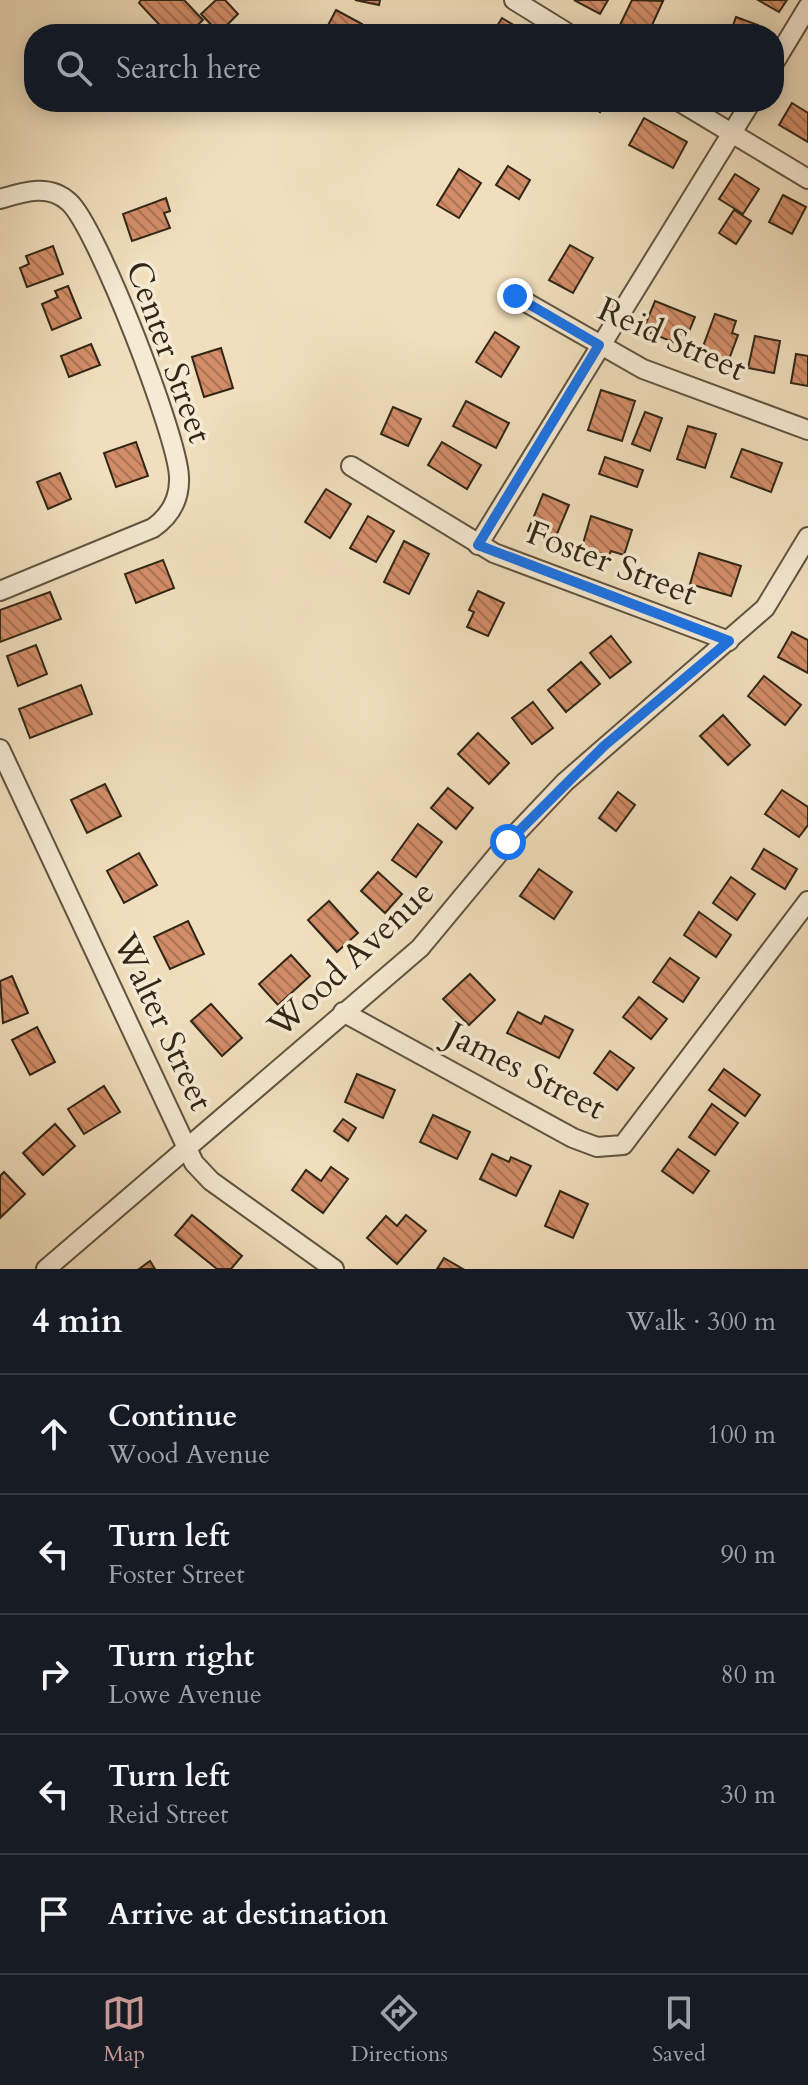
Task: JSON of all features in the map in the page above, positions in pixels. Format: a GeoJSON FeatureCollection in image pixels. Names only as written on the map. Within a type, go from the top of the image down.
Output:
{"type":"FeatureCollection","features":[{"type":"Feature","properties":{"kind":"street"},"geometry":{"type":"LineString","coordinates":[[514,0],[553,24]]}},
{"type":"Feature","properties":{"kind":"street"},"geometry":{"type":"LineString","coordinates":[[784,47],[808,7]]}},
{"type":"Feature","properties":{"kind":"street"},"geometry":{"type":"LineString","coordinates":[[696,112],[808,179]]}},
{"type":"Feature","properties":{"kind":"street"},"geometry":{"type":"LineString","coordinates":[[478,545],[745,112]]}},
{"type":"Feature","properties":{"kind":"street","name":"Center Street"},"geometry":{"type":"LineString","coordinates":[[0,199],[27,190],[50,191],[69,201],[86,226],[144,360],[180,479],[176,499],[167,518],[153,528],[0,591]]}},
{"type":"Feature","properties":{"kind":"street","name":"Reid Street"},"geometry":{"type":"LineString","coordinates":[[515,296],[643,369],[808,430]]}},
{"type":"Feature","properties":{"kind":"street","name":"Foster Street"},"geometry":{"type":"LineString","coordinates":[[351,466],[478,545],[729,641]]}},
{"type":"Feature","properties":{"kind":"street","name":"Wood Avenue"},"geometry":{"type":"LineString","coordinates":[[46,1269],[431,937],[508,842],[565,782],[729,641],[780,588],[808,537]]}},
{"type":"Feature","properties":{"kind":"street","name":"Walter Street"},"geometry":{"type":"LineString","coordinates":[[0,749],[187,1150],[211,1181],[334,1269]]}},
{"type":"Feature","properties":{"kind":"street","name":"James Street"},"geometry":{"type":"LineString","coordinates":[[343,1012],[573,1138],[597,1147],[623,1145],[808,901]]}},
{"type":"Feature","properties":{"kind":"building"},"geometry":{"type":"Polygon","coordinates":[[[141,0],[184,0],[203,20],[199,24],[159,24],[139,3],[141,0]]]}},
{"type":"Feature","properties":{"kind":"building"},"geometry":{"type":"Polygon","coordinates":[[[216,0],[225,0],[238,14],[228,24],[210,24],[201,14],[216,0]]]}},
{"type":"Feature","properties":{"kind":"building"},"geometry":{"type":"Polygon","coordinates":[[[355,0],[380,0],[379,5],[355,0]]]}},
{"type":"Feature","properties":{"kind":"building"},"geometry":{"type":"Polygon","coordinates":[[[574,0],[608,0],[600,14],[574,0]]]}},
{"type":"Feature","properties":{"kind":"building"},"geometry":{"type":"Polygon","coordinates":[[[632,0],[663,1],[653,24],[620,24],[632,0]]]}},
{"type":"Feature","properties":{"kind":"building"},"geometry":{"type":"Polygon","coordinates":[[[758,0],[787,0],[779,12],[758,0]]]}},
{"type":"Feature","properties":{"kind":"building"},"geometry":{"type":"Polygon","coordinates":[[[336,10],[362,24],[329,24],[336,10]]]}},
{"type":"Feature","properties":{"kind":"building"},"geometry":{"type":"Polygon","coordinates":[[[736,17],[755,24],[734,24],[736,17]]]}},
{"type":"Feature","properties":{"kind":"building"},"geometry":{"type":"Polygon","coordinates":[[[502,18],[512,24],[498,24],[502,18]]]}},
{"type":"Feature","properties":{"kind":"building"},"geometry":{"type":"Polygon","coordinates":[[[792,103],[808,113],[808,142],[779,125],[792,103]]]}},
{"type":"Feature","properties":{"kind":"building"},"geometry":{"type":"Polygon","coordinates":[[[644,118],[687,142],[673,168],[629,145],[644,118]]]}},
{"type":"Feature","properties":{"kind":"building"},"geometry":{"type":"Polygon","coordinates":[[[508,166],[530,180],[519,199],[496,185],[508,166]]]}},
{"type":"Feature","properties":{"kind":"building"},"geometry":{"type":"Polygon","coordinates":[[[459,169],[481,183],[459,218],[437,205],[459,169]]]}},
{"type":"Feature","properties":{"kind":"building"},"geometry":{"type":"Polygon","coordinates":[[[735,174],[759,189],[743,214],[719,199],[735,174]]]}},
{"type":"Feature","properties":{"kind":"building"},"geometry":{"type":"Polygon","coordinates":[[[783,195],[806,207],[792,234],[769,222],[783,195]]]}},
{"type":"Feature","properties":{"kind":"building"},"geometry":{"type":"Polygon","coordinates":[[[166,198],[170,211],[164,213],[170,228],[132,241],[123,214],[166,198]]]}},
{"type":"Feature","properties":{"kind":"building"},"geometry":{"type":"Polygon","coordinates":[[[734,210],[751,221],[736,244],[719,233],[734,210]]]}},
{"type":"Feature","properties":{"kind":"building"},"geometry":{"type":"Polygon","coordinates":[[[570,245],[593,258],[573,293],[549,280],[570,245]]]}},
{"type":"Feature","properties":{"kind":"building"},"geometry":{"type":"Polygon","coordinates":[[[53,246],[63,274],[27,287],[20,268],[29,264],[26,256],[53,246]]]}},
{"type":"Feature","properties":{"kind":"building"},"geometry":{"type":"Polygon","coordinates":[[[68,286],[81,318],[52,330],[42,304],[58,297],[55,291],[68,286]]]}},
{"type":"Feature","properties":{"kind":"building"},"geometry":{"type":"Polygon","coordinates":[[[655,301],[695,317],[683,346],[643,330],[655,301]]]}},
{"type":"Feature","properties":{"kind":"building"},"geometry":{"type":"Polygon","coordinates":[[[715,314],[736,321],[732,333],[738,335],[728,362],[701,352],[715,314]]]}},
{"type":"Feature","properties":{"kind":"building"},"geometry":{"type":"Polygon","coordinates":[[[495,332],[519,347],[501,377],[476,362],[495,332]]]}},
{"type":"Feature","properties":{"kind":"building"},"geometry":{"type":"Polygon","coordinates":[[[755,336],[780,341],[774,373],[748,368],[755,336]]]}},
{"type":"Feature","properties":{"kind":"building"},"geometry":{"type":"Polygon","coordinates":[[[91,344],[100,365],[69,377],[61,356],[91,344]]]}},
{"type":"Feature","properties":{"kind":"building"},"geometry":{"type":"Polygon","coordinates":[[[221,348],[233,388],[204,397],[192,357],[221,348]]]}},
{"type":"Feature","properties":{"kind":"building"},"geometry":{"type":"Polygon","coordinates":[[[796,354],[808,356],[808,386],[791,383],[796,354]]]}},
{"type":"Feature","properties":{"kind":"building"},"geometry":{"type":"Polygon","coordinates":[[[601,390],[635,401],[622,441],[588,430],[601,390]]]}},
{"type":"Feature","properties":{"kind":"building"},"geometry":{"type":"Polygon","coordinates":[[[466,401],[509,423],[496,448],[453,426],[466,401]]]}},
{"type":"Feature","properties":{"kind":"building"},"geometry":{"type":"Polygon","coordinates":[[[393,407],[421,419],[408,446],[381,434],[393,407]]]}},
{"type":"Feature","properties":{"kind":"building"},"geometry":{"type":"Polygon","coordinates":[[[645,412],[662,418],[650,451],[632,444],[645,412]]]}},
{"type":"Feature","properties":{"kind":"building"},"geometry":{"type":"Polygon","coordinates":[[[688,426],[716,434],[705,468],[677,459],[688,426]]]}},
{"type":"Feature","properties":{"kind":"building"},"geometry":{"type":"Polygon","coordinates":[[[136,442],[148,476],[116,487],[104,453],[136,442]]]}},
{"type":"Feature","properties":{"kind":"building"},"geometry":{"type":"Polygon","coordinates":[[[442,442],[481,465],[467,489],[428,465],[442,442]]]}},
{"type":"Feature","properties":{"kind":"building"},"geometry":{"type":"Polygon","coordinates":[[[742,449],[782,463],[771,492],[731,477],[742,449]]]}},
{"type":"Feature","properties":{"kind":"building"},"geometry":{"type":"Polygon","coordinates":[[[605,457],[643,470],[637,487],[599,474],[605,457]]]}},
{"type":"Feature","properties":{"kind":"building"},"geometry":{"type":"Polygon","coordinates":[[[60,473],[71,499],[48,509],[37,482],[60,473]]]}},
{"type":"Feature","properties":{"kind":"building"},"geometry":{"type":"Polygon","coordinates":[[[326,489],[351,504],[330,538],[305,522],[326,489]]]}},
{"type":"Feature","properties":{"kind":"building"},"geometry":{"type":"Polygon","coordinates":[[[543,494],[569,505],[554,541],[528,531],[543,494]]]}},
{"type":"Feature","properties":{"kind":"building"},"geometry":{"type":"Polygon","coordinates":[[[368,516],[394,531],[376,562],[350,548],[368,516]]]}},
{"type":"Feature","properties":{"kind":"building"},"geometry":{"type":"Polygon","coordinates":[[[591,516],[632,530],[624,555],[611,551],[609,556],[582,547],[591,516]]]}},
{"type":"Feature","properties":{"kind":"building"},"geometry":{"type":"Polygon","coordinates":[[[404,541],[429,554],[409,594],[384,582],[404,541]]]}},
{"type":"Feature","properties":{"kind":"building"},"geometry":{"type":"Polygon","coordinates":[[[699,553],[741,566],[731,596],[690,584],[699,553]]]}},
{"type":"Feature","properties":{"kind":"building"},"geometry":{"type":"Polygon","coordinates":[[[163,560],[174,588],[136,603],[125,574],[163,560]]]}},
{"type":"Feature","properties":{"kind":"building"},"geometry":{"type":"Polygon","coordinates":[[[478,591],[504,603],[488,636],[467,627],[474,612],[469,610],[478,591]]]}},
{"type":"Feature","properties":{"kind":"building"},"geometry":{"type":"Polygon","coordinates":[[[50,592],[61,619],[0,642],[0,610],[50,592]]]}},
{"type":"Feature","properties":{"kind":"building"},"geometry":{"type":"Polygon","coordinates":[[[792,632],[808,640],[808,673],[778,657],[792,632]]]}},
{"type":"Feature","properties":{"kind":"building"},"geometry":{"type":"Polygon","coordinates":[[[611,636],[631,662],[610,678],[590,653],[611,636]]]}},
{"type":"Feature","properties":{"kind":"building"},"geometry":{"type":"Polygon","coordinates":[[[36,645],[47,674],[18,686],[7,656],[36,645]]]}},
{"type":"Feature","properties":{"kind":"building"},"geometry":{"type":"Polygon","coordinates":[[[581,662],[600,684],[566,712],[548,690],[581,662]]]}},
{"type":"Feature","properties":{"kind":"building"},"geometry":{"type":"Polygon","coordinates":[[[764,676],[801,705],[785,725],[748,696],[764,676]]]}},
{"type":"Feature","properties":{"kind":"building"},"geometry":{"type":"Polygon","coordinates":[[[81,685],[92,714],[30,738],[19,709],[81,685]]]}},
{"type":"Feature","properties":{"kind":"building"},"geometry":{"type":"Polygon","coordinates":[[[533,702],[553,728],[532,744],[512,718],[533,702]]]}},
{"type":"Feature","properties":{"kind":"building"},"geometry":{"type":"Polygon","coordinates":[[[723,715],[750,745],[728,765],[700,736],[723,715]]]}},
{"type":"Feature","properties":{"kind":"building"},"geometry":{"type":"Polygon","coordinates":[[[478,733],[509,763],[489,784],[458,754],[478,733]]]}},
{"type":"Feature","properties":{"kind":"building"},"geometry":{"type":"Polygon","coordinates":[[[105,784],[121,816],[87,833],[71,800],[105,784]]]}},
{"type":"Feature","properties":{"kind":"building"},"geometry":{"type":"Polygon","coordinates":[[[448,788],[473,808],[456,829],[431,808],[448,788]]]}},
{"type":"Feature","properties":{"kind":"building"},"geometry":{"type":"Polygon","coordinates":[[[782,790],[808,807],[808,825],[799,837],[765,814],[782,790]]]}},
{"type":"Feature","properties":{"kind":"building"},"geometry":{"type":"Polygon","coordinates":[[[618,792],[635,805],[616,831],[599,818],[618,792]]]}},
{"type":"Feature","properties":{"kind":"building"},"geometry":{"type":"Polygon","coordinates":[[[418,824],[442,842],[416,877],[392,860],[418,824]]]}},
{"type":"Feature","properties":{"kind":"building"},"geometry":{"type":"Polygon","coordinates":[[[764,849],[797,869],[785,889],[752,869],[764,849]]]}},
{"type":"Feature","properties":{"kind":"building"},"geometry":{"type":"Polygon","coordinates":[[[139,853],[157,885],[124,903],[107,871],[139,853]]]}},
{"type":"Feature","properties":{"kind":"building"},"geometry":{"type":"Polygon","coordinates":[[[539,869],[572,892],[554,919],[520,896],[539,869]]]}},
{"type":"Feature","properties":{"kind":"building"},"geometry":{"type":"Polygon","coordinates":[[[378,872],[402,894],[385,913],[361,891],[378,872]]]}},
{"type":"Feature","properties":{"kind":"building"},"geometry":{"type":"Polygon","coordinates":[[[731,877],[755,894],[737,920],[713,903],[731,877]]]}},
{"type":"Feature","properties":{"kind":"building"},"geometry":{"type":"Polygon","coordinates":[[[329,901],[358,933],[337,952],[308,920],[329,901]]]}},
{"type":"Feature","properties":{"kind":"building"},"geometry":{"type":"Polygon","coordinates":[[[699,912],[731,935],[716,957],[684,935],[699,912]]]}},
{"type":"Feature","properties":{"kind":"building"},"geometry":{"type":"Polygon","coordinates":[[[188,921],[204,954],[170,969],[154,937],[188,921]]]}},
{"type":"Feature","properties":{"kind":"building"},"geometry":{"type":"Polygon","coordinates":[[[291,955],[310,976],[278,1005],[259,984],[291,955]]]}},
{"type":"Feature","properties":{"kind":"building"},"geometry":{"type":"Polygon","coordinates":[[[670,958],[699,978],[683,1002],[653,982],[670,958]]]}},
{"type":"Feature","properties":{"kind":"building"},"geometry":{"type":"Polygon","coordinates":[[[470,974],[495,1000],[469,1025],[443,999],[470,974]]]}},
{"type":"Feature","properties":{"kind":"building"},"geometry":{"type":"Polygon","coordinates":[[[12,976],[28,1013],[3,1023],[0,981],[12,976]]]}},
{"type":"Feature","properties":{"kind":"building"},"geometry":{"type":"Polygon","coordinates":[[[639,997],[667,1019],[651,1039],[623,1017],[639,997]]]}},
{"type":"Feature","properties":{"kind":"building"},"geometry":{"type":"Polygon","coordinates":[[[211,1004],[242,1038],[222,1056],[191,1021],[211,1004]]]}},
{"type":"Feature","properties":{"kind":"building"},"geometry":{"type":"Polygon","coordinates":[[[518,1012],[541,1024],[545,1016],[573,1030],[559,1058],[507,1033],[518,1012]]]}},
{"type":"Feature","properties":{"kind":"building"},"geometry":{"type":"Polygon","coordinates":[[[37,1027],[55,1062],[30,1075],[12,1040],[37,1027]]]}},
{"type":"Feature","properties":{"kind":"building"},"geometry":{"type":"Polygon","coordinates":[[[610,1051],[634,1068],[617,1090],[594,1073],[610,1051]]]}},
{"type":"Feature","properties":{"kind":"building"},"geometry":{"type":"Polygon","coordinates":[[[724,1069],[760,1095],[745,1116],[709,1090],[724,1069]]]}},
{"type":"Feature","properties":{"kind":"building"},"geometry":{"type":"Polygon","coordinates":[[[357,1074],[395,1090],[383,1118],[345,1102],[357,1074]]]}},
{"type":"Feature","properties":{"kind":"building"},"geometry":{"type":"Polygon","coordinates":[[[104,1086],[120,1112],[84,1134],[68,1109],[104,1086]]]}},
{"type":"Feature","properties":{"kind":"building"},"geometry":{"type":"Polygon","coordinates":[[[712,1104],[738,1123],[715,1155],[689,1137],[712,1104]]]}},
{"type":"Feature","properties":{"kind":"building"},"geometry":{"type":"Polygon","coordinates":[[[433,1115],[470,1132],[457,1159],[420,1142],[433,1115]]]}},
{"type":"Feature","properties":{"kind":"building"},"geometry":{"type":"Polygon","coordinates":[[[343,1119],[356,1128],[348,1141],[334,1131],[343,1119]]]}},
{"type":"Feature","properties":{"kind":"building"},"geometry":{"type":"Polygon","coordinates":[[[55,1124],[75,1146],[43,1175],[23,1153],[55,1124]]]}},
{"type":"Feature","properties":{"kind":"building"},"geometry":{"type":"Polygon","coordinates":[[[678,1149],[709,1171],[693,1193],[662,1171],[678,1149]]]}},
{"type":"Feature","properties":{"kind":"building"},"geometry":{"type":"Polygon","coordinates":[[[492,1154],[509,1162],[511,1157],[531,1166],[516,1196],[480,1179],[492,1154]]]}},
{"type":"Feature","properties":{"kind":"building"},"geometry":{"type":"Polygon","coordinates":[[[331,1167],[348,1179],[323,1213],[292,1190],[306,1170],[321,1181],[331,1167]]]}},
{"type":"Feature","properties":{"kind":"building"},"geometry":{"type":"Polygon","coordinates":[[[4,1172],[25,1194],[0,1218],[0,1176],[4,1172]]]}},
{"type":"Feature","properties":{"kind":"building"},"geometry":{"type":"Polygon","coordinates":[[[560,1191],[588,1204],[573,1238],[545,1226],[560,1191]]]}},
{"type":"Feature","properties":{"kind":"building"},"geometry":{"type":"Polygon","coordinates":[[[192,1215],[242,1256],[231,1269],[217,1269],[175,1235],[192,1215]]]}},
{"type":"Feature","properties":{"kind":"building"},"geometry":{"type":"Polygon","coordinates":[[[406,1215],[426,1231],[397,1264],[367,1238],[386,1216],[397,1226],[406,1215]]]}},
{"type":"Feature","properties":{"kind":"building"},"geometry":{"type":"Polygon","coordinates":[[[444,1258],[463,1269],[437,1269],[444,1258]]]}},
{"type":"Feature","properties":{"kind":"building"},"geometry":{"type":"Polygon","coordinates":[[[150,1261],[155,1269],[139,1269],[150,1261]]]}},
{"type":"Feature","properties":{"kind":"route"},"geometry":{"type":"LineString","coordinates":[[508,842],[604,746],[729,641],[478,545],[599,345],[515,296]]}}]}
